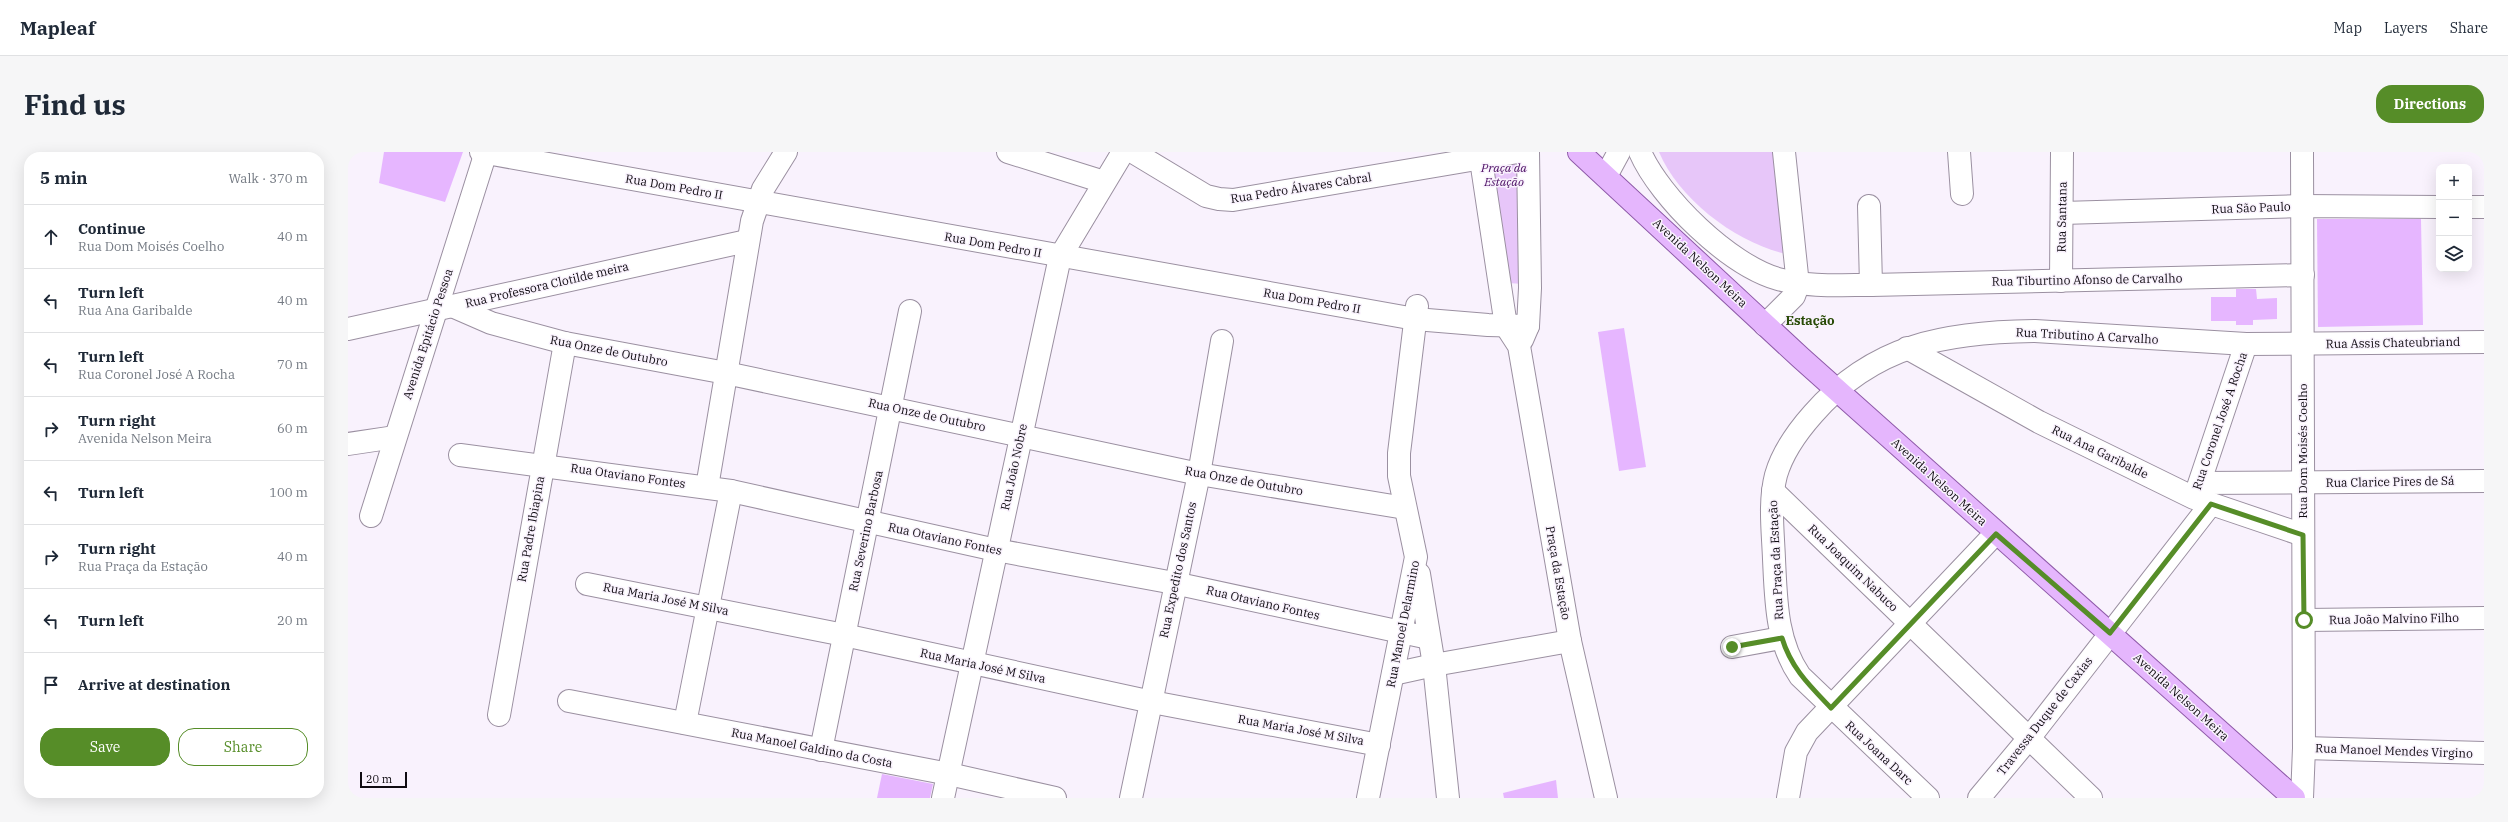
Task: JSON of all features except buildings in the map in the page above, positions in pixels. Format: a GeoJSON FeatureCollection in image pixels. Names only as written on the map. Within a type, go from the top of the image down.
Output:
{"type":"FeatureCollection","features":[{"type":"Feature","properties":{"kind":"main road","name":"Avenida Nelson Meira"},"geometry":{"type":"LineString","coordinates":[[1579,152],[1765,325],[1996,534],[2110,633],[2294,798]]}},
{"type":"Feature","properties":{"kind":"street","name":"Rua Dom Pedro II"},"geometry":{"type":"LineString","coordinates":[[484,152],[760,196],[1215,278],[1416,312],[1506,320],[1529,319]]}},
{"type":"Feature","properties":{"kind":"street","name":"Avenida Epitácio Pessoa"},"geometry":{"type":"LineString","coordinates":[[371,516],[395,437],[444,308],[484,152]]}},
{"type":"Feature","properties":{"kind":"street","name":"Rua Dom Pedro II"},"geometry":{"type":"LineString","coordinates":[[566,152],[760,196]]}},
{"type":"Feature","properties":{"kind":"street"},"geometry":{"type":"LineString","coordinates":[[707,487],[747,241],[760,196],[786,152]]}},
{"type":"Feature","properties":{"kind":"street"},"geometry":{"type":"LineString","coordinates":[[1008,152],[1104,182]]}},
{"type":"Feature","properties":{"kind":"street","name":"Rua João Nobre"},"geometry":{"type":"LineString","coordinates":[[943,798],[1020,435],[1063,250],[1124,152]]}},
{"type":"Feature","properties":{"kind":"street","name":"Rua Pedro Álvares Cabral"},"geometry":{"type":"LineString","coordinates":[[1133,152],[1206,196],[1219,199],[1255,196],[1481,160],[1518,152]]}},
{"type":"Feature","properties":{"kind":"street"},"geometry":{"type":"LineString","coordinates":[[1519,346],[1529,319],[1528,152]]}},
{"type":"Feature","properties":{"kind":"street"},"geometry":{"type":"LineString","coordinates":[[1606,176],[1619,152]]}},
{"type":"Feature","properties":{"kind":"street","name":"Rua Tiburtino Afonso de Carvalho"},"geometry":{"type":"LineString","coordinates":[[1640,152],[1662,189],[1684,214],[1717,243],[1755,270],[1776,278],[1799,283],[1871,285],[2303,276]]}},
{"type":"Feature","properties":{"kind":"street"},"geometry":{"type":"LineString","coordinates":[[1765,325],[1794,296],[1799,283],[1784,152]]}},
{"type":"Feature","properties":{"kind":"street"},"geometry":{"type":"LineString","coordinates":[[1959,152],[1962,194]]}},
{"type":"Feature","properties":{"kind":"street","name":"Rua Santana"},"geometry":{"type":"LineString","coordinates":[[2061,281],[2062,152]]}},
{"type":"Feature","properties":{"kind":"street","name":"Rua Dom Moisés Coelho"},"geometry":{"type":"LineString","coordinates":[[2302,152],[2304,483],[2304,748],[2302,798]]}},
{"type":"Feature","properties":{"kind":"street"},"geometry":{"type":"LineString","coordinates":[[1481,160],[1485,199],[1506,320]]}},
{"type":"Feature","properties":{"kind":"street"},"geometry":{"type":"LineString","coordinates":[[1869,206],[1871,285]]}},
{"type":"Feature","properties":{"kind":"street","name":"Rua São Paulo"},"geometry":{"type":"LineString","coordinates":[[2062,213],[2302,206],[2436,207]]}},
{"type":"Feature","properties":{"kind":"street"},"geometry":{"type":"LineString","coordinates":[[2472,207],[2484,207]]}},
{"type":"Feature","properties":{"kind":"street","name":"Rua Professora Clotilde meira"},"geometry":{"type":"LineString","coordinates":[[348,329],[747,241]]}},
{"type":"Feature","properties":{"kind":"street","name":"Rua Onze de Outubro"},"geometry":{"type":"LineString","coordinates":[[444,308],[490,324],[565,343],[726,372],[1199,474],[1405,508]]}},
{"type":"Feature","properties":{"kind":"street","name":"Rua Severino Barbosa"},"geometry":{"type":"LineString","coordinates":[[821,750],[910,311]]}},
{"type":"Feature","properties":{"kind":"street","name":"Rua Manoel Delarmino"},"geometry":{"type":"LineString","coordinates":[[1368,798],[1416,557],[1399,476],[1399,453],[1416,312]]}},
{"type":"Feature","properties":{"kind":"street","name":"Praça da Estação"},"geometry":{"type":"LineString","coordinates":[[1506,320],[1519,346],[1570,641],[1606,798]]}},
{"type":"Feature","properties":{"kind":"street","name":"Rua Tributino A Carvalho"},"geometry":{"type":"LineString","coordinates":[[1837,389],[1868,365],[1907,348],[1945,339],[2013,331],[2246,344],[2303,344]]}},
{"type":"Feature","properties":{"kind":"street","name":"Rua Expedito dos Santos"},"geometry":{"type":"LineString","coordinates":[[1131,798],[1152,702],[1174,583],[1199,474],[1222,341]]}},
{"type":"Feature","properties":{"kind":"street","name":"Rua Assis Chateubriand"},"geometry":{"type":"LineString","coordinates":[[2303,344],[2484,342]]}},
{"type":"Feature","properties":{"kind":"street","name":"Rua Padre Ibiapina"},"geometry":{"type":"LineString","coordinates":[[499,715],[565,343]]}},
{"type":"Feature","properties":{"kind":"street","name":"Rua Coronel José A Rocha"},"geometry":{"type":"LineString","coordinates":[[2110,633],[2202,495],[2246,344]]}},
{"type":"Feature","properties":{"kind":"street","name":"Rua Ana Garibalde"},"geometry":{"type":"LineString","coordinates":[[1907,348],[2039,422],[2202,495],[2303,535]]}},
{"type":"Feature","properties":{"kind":"street"},"geometry":{"type":"LineString","coordinates":[[1773,492],[1781,460],[1791,442],[1837,389]]}},
{"type":"Feature","properties":{"kind":"street"},"geometry":{"type":"LineString","coordinates":[[348,444],[395,437]]}},
{"type":"Feature","properties":{"kind":"street","name":"Rua Otaviano Fontes"},"geometry":{"type":"LineString","coordinates":[[460,455],[543,464],[731,491],[996,550],[1174,583],[1429,638]]}},
{"type":"Feature","properties":{"kind":"street","name":"Rua Clarice Pires de Sá"},"geometry":{"type":"LineString","coordinates":[[2202,495],[2304,483],[2484,481]]}},
{"type":"Feature","properties":{"kind":"street"},"geometry":{"type":"LineString","coordinates":[[685,723],[731,491]]}},
{"type":"Feature","properties":{"kind":"street","name":"Rua Joaquim Nabuco"},"geometry":{"type":"LineString","coordinates":[[1773,492],[2030,737],[2091,798]]}},
{"type":"Feature","properties":{"kind":"street","name":"Rua Praça da Estação"},"geometry":{"type":"LineString","coordinates":[[1773,492],[1776,587],[1782,638],[1786,653],[1800,676],[1831,708]]}},
{"type":"Feature","properties":{"kind":"street"},"geometry":{"type":"LineString","coordinates":[[1788,798],[1796,752],[1807,732],[1996,534]]}},
{"type":"Feature","properties":{"kind":"street"},"geometry":{"type":"LineString","coordinates":[[1416,557],[1434,665],[1448,798]]}},
{"type":"Feature","properties":{"kind":"street","name":"Rua Maria José M Silva"},"geometry":{"type":"LineString","coordinates":[[587,584],[844,635],[1152,702],[1379,744]]}},
{"type":"Feature","properties":{"kind":"street","name":"Rua João Malvino Filho"},"geometry":{"type":"LineString","coordinates":[[2304,620],[2484,618]]}},
{"type":"Feature","properties":{"kind":"street","name":"Travessa Duque de Caxias"},"geometry":{"type":"LineString","coordinates":[[1979,798],[2030,737],[2110,633]]}},
{"type":"Feature","properties":{"kind":"street"},"geometry":{"type":"LineString","coordinates":[[1732,647],[1782,638]]}},
{"type":"Feature","properties":{"kind":"street"},"geometry":{"type":"LineString","coordinates":[[1393,674],[1434,665],[1570,641]]}},
{"type":"Feature","properties":{"kind":"street","name":"Rua Manoel Galdino da Costa"},"geometry":{"type":"LineString","coordinates":[[569,701],[949,774],[1055,798]]}},
{"type":"Feature","properties":{"kind":"street","name":"Rua Joana Darc"},"geometry":{"type":"LineString","coordinates":[[1831,708],[1928,798]]}},
{"type":"Feature","properties":{"kind":"street","name":"Rua Manoel Mendes Virgino"},"geometry":{"type":"LineString","coordinates":[[2304,748],[2484,753]]}},
{"type":"Feature","properties":{"kind":"green space"},"geometry":{"type":"Polygon","coordinates":[[[1659,152],[1774,152],[1786,254],[1748,240],[1730,230],[1712,217],[1680,187],[1668,170],[1659,152]]]}},
{"type":"Feature","properties":{"kind":"green space","name":"Praça da Estação"},"geometry":{"type":"Polygon","coordinates":[[[1518,163],[1522,284],[1509,283],[1489,166],[1518,163]]]}},
{"type":"Feature","properties":{"kind":"district","name":"Estação"},"geometry":{"type":"Point","coordinates":[1810,320]}},
{"type":"Feature","properties":{"kind":"route"},"geometry":{"type":"LineString","coordinates":[[1732,647],[1782,638],[1786,653],[1800,676],[1831,708],[1996,534],[2110,633],[2211,504],[2303,535],[2304,620]]}}]}
